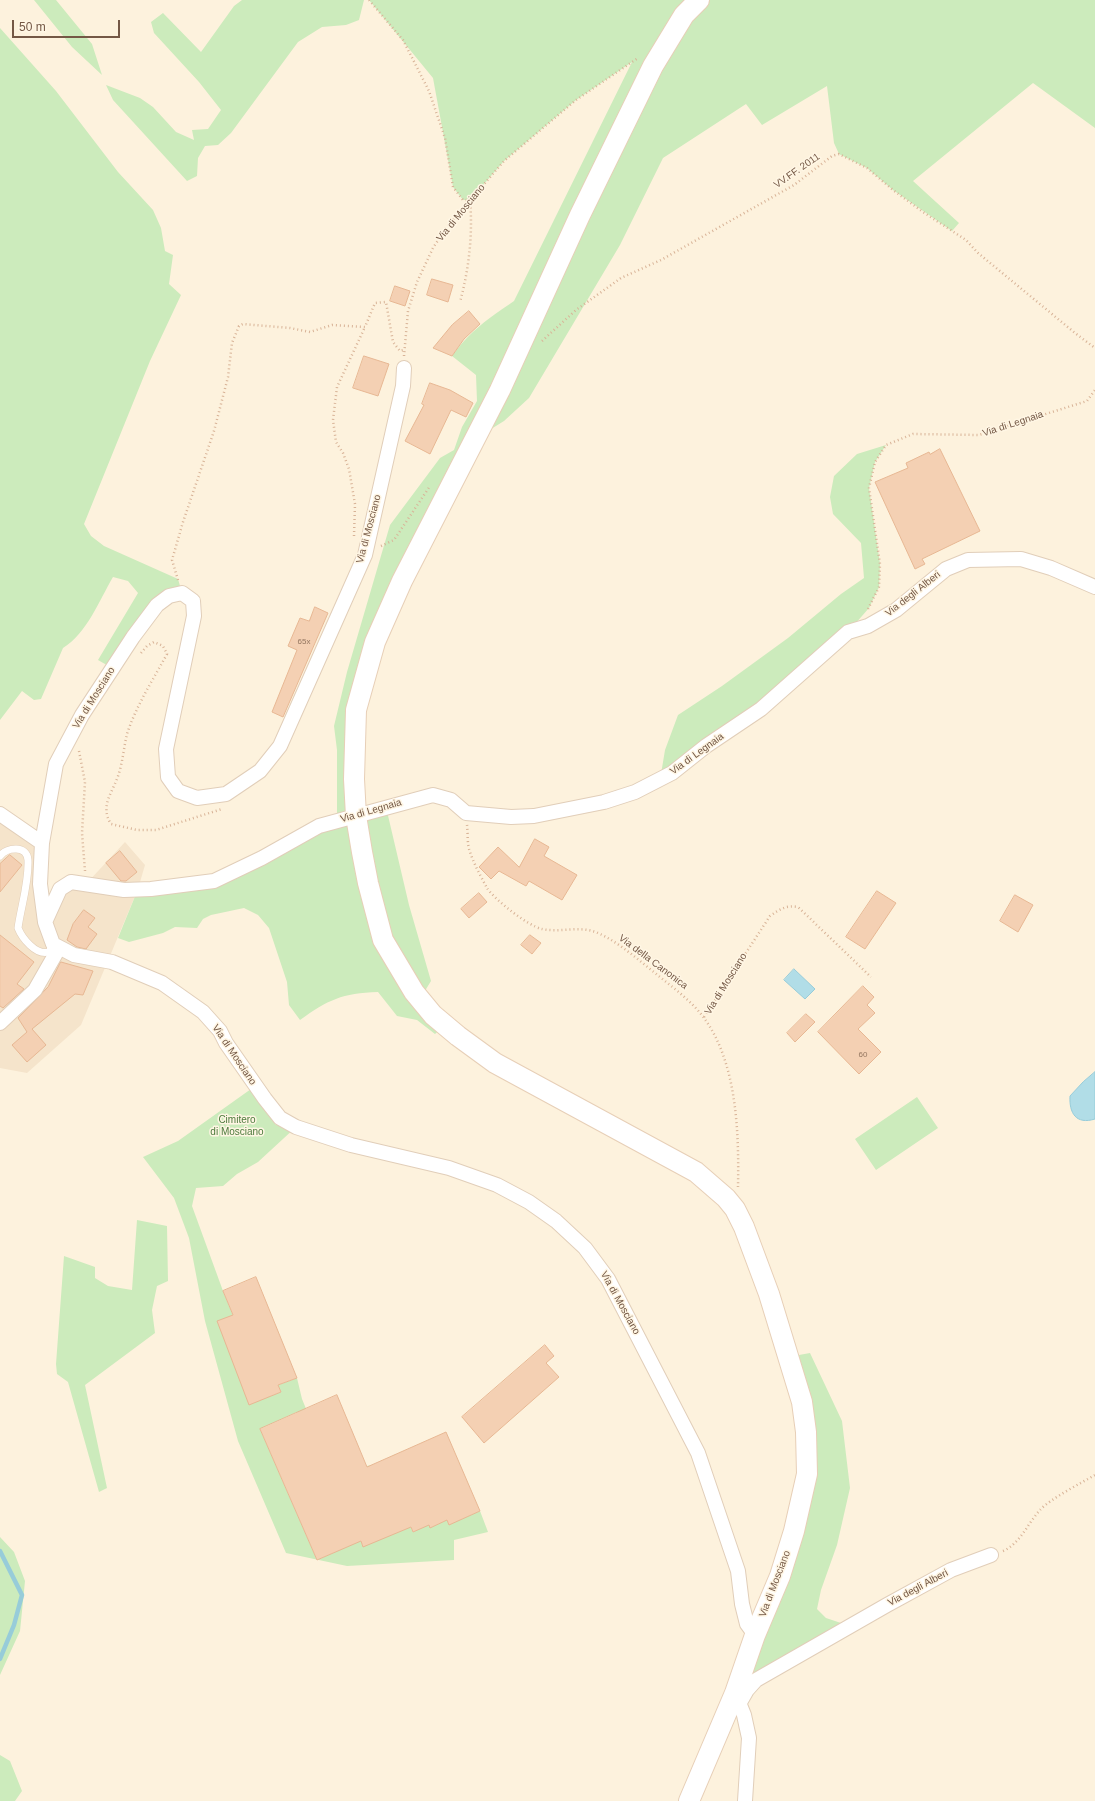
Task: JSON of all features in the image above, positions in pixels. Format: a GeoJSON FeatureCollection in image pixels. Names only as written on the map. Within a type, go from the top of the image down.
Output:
{"type":"FeatureCollection","features":[{"type":"Feature","properties":{"kind":"main road","name":"Via di Mosciano"},"geometry":{"type":"LineString","coordinates":[[689,1801],[737,1698],[755,1635],[780,1576],[794,1531],[807,1474],[806,1432],[802,1402],[769,1294],[744,1227],[735,1209],[726,1198],[696,1172],[496,1063],[458,1036],[433,1015],[414,992],[383,940],[368,882],[356,816],[354,779],[356,710],[375,642],[402,581],[514,361],[531,318],[652,66],[684,15],[699,0]]}},
{"type":"Feature","properties":{"kind":"street","name":"Via di Mosciano"},"geometry":{"type":"LineString","coordinates":[[404,368],[403,386],[365,555],[280,746],[260,771],[226,794],[197,798],[178,791],[168,777],[166,749],[194,616],[193,601],[182,593],[169,596],[157,605],[133,636],[82,715],[56,764],[42,844],[40,884],[45,922],[56,946],[74,955],[112,962],[162,982],[203,1012],[220,1031],[226,1043],[280,1118],[296,1127],[351,1145],[450,1168],[497,1185],[529,1202],[556,1221],[585,1248],[608,1279],[698,1453],[738,1571],[742,1604],[747,1624],[755,1635]]}},
{"type":"Feature","properties":{"kind":"street","name":"Via degli Alberi"},"geometry":{"type":"LineString","coordinates":[[848,632],[868,626],[896,610],[946,569],[968,560],[1021,559],[1051,568],[1095,587]]}},
{"type":"Feature","properties":{"kind":"street","name":"Via di Legnaia"},"geometry":{"type":"LineString","coordinates":[[45,922],[60,889],[71,882],[124,890],[151,889],[214,881],[262,858],[319,826],[433,794],[451,800],[466,813],[511,817],[534,816],[604,802],[635,792],[672,773],[706,746],[761,709],[848,632]]}},
{"type":"Feature","properties":{"kind":"street"},"geometry":{"type":"LineString","coordinates":[[0,814],[42,844]]}},
{"type":"Feature","properties":{"kind":"street"},"geometry":{"type":"LineString","coordinates":[[0,1023],[35,990],[56,946]]}},
{"type":"Feature","properties":{"kind":"street","name":"Via degli Alberi"},"geometry":{"type":"LineString","coordinates":[[737,1698],[756,1680],[887,1605],[951,1570],[991,1555]]}},
{"type":"Feature","properties":{"kind":"street"},"geometry":{"type":"LineString","coordinates":[[737,1698],[744,1715],[749,1738],[745,1801]]}},
{"type":"Feature","properties":{"kind":"lane"},"geometry":{"type":"LineString","coordinates":[[0,856],[3,852],[11,848],[18,849],[26,853],[28,858],[28,874],[18,928],[21,936],[37,951],[44,954],[56,946]]}},
{"type":"Feature","properties":{"kind":"path"},"geometry":{"type":"LineString","coordinates":[[369,0],[403,40],[429,91],[445,138],[453,187],[463,200],[470,200],[472,226],[466,280],[460,302]]}},
{"type":"Feature","properties":{"kind":"path","name":"Via di Mosciano"},"geometry":{"type":"LineString","coordinates":[[404,368],[404,350],[408,311],[416,282],[433,248],[446,228],[504,161],[576,100],[639,57]]}},
{"type":"Feature","properties":{"kind":"path","name":"VV.FF. 2011"},"geometry":{"type":"LineString","coordinates":[[538,344],[576,310],[621,278],[661,260],[774,197],[794,185],[832,156],[839,154],[867,168],[893,190],[966,240],[978,253],[1075,334],[1095,348]]}},
{"type":"Feature","properties":{"kind":"path"},"geometry":{"type":"LineString","coordinates":[[365,555],[353,538],[355,504],[349,469],[343,453],[336,442],[333,420],[337,387],[375,303],[386,302],[393,342],[400,351],[404,350]]}},
{"type":"Feature","properties":{"kind":"path"},"geometry":{"type":"LineString","coordinates":[[182,593],[172,560],[182,522],[214,431],[228,377],[232,343],[239,326],[243,324],[290,328],[310,332],[332,325],[365,327]]}},
{"type":"Feature","properties":{"kind":"path","name":"Via di Legnaia"},"geometry":{"type":"LineString","coordinates":[[865,612],[869,608],[878,587],[880,564],[869,488],[875,462],[886,445],[913,434],[979,435],[1087,400],[1095,390]]}},
{"type":"Feature","properties":{"kind":"path"},"geometry":{"type":"LineString","coordinates":[[138,657],[147,646],[154,642],[162,646],[167,654],[138,707],[127,734],[119,774],[107,801],[107,817],[111,824],[123,827],[156,830],[224,809]]}},
{"type":"Feature","properties":{"kind":"path"},"geometry":{"type":"LineString","coordinates":[[81,746],[79,752],[85,782],[82,833],[86,884]]}},
{"type":"Feature","properties":{"kind":"path","name":"Via della Canonica"},"geometry":{"type":"LineString","coordinates":[[466,813],[469,851],[488,889],[528,925],[556,931],[584,929],[598,933],[624,948],[686,997],[704,1017]]}},
{"type":"Feature","properties":{"kind":"path","name":"Via di Mosciano"},"geometry":{"type":"LineString","coordinates":[[735,1209],[738,1192],[739,1149],[730,1080],[721,1045],[704,1017],[770,916],[781,908],[789,906],[798,908],[871,977]]}},
{"type":"Feature","properties":{"kind":"path"},"geometry":{"type":"LineString","coordinates":[[991,1555],[1008,1548],[1022,1534],[1040,1509],[1095,1474]]}},
{"type":"Feature","properties":{"kind":"shaded area"},"geometry":{"type":"Polygon","coordinates":[[[0,814],[42,843],[45,921],[60,889],[86,884],[125,842],[145,865],[138,889],[81,1025],[27,1073],[0,1068],[0,814]]]}},
{"type":"Feature","properties":{"kind":"green space"},"geometry":{"type":"Polygon","coordinates":[[[34,0],[56,0],[92,44],[102,75],[72,47],[34,0]]]}},
{"type":"Feature","properties":{"kind":"green space"},"geometry":{"type":"Polygon","coordinates":[[[242,0],[364,0],[359,20],[346,25],[322,27],[298,42],[231,133],[218,145],[205,146],[198,158],[197,176],[187,181],[113,100],[106,85],[140,98],[153,107],[176,132],[194,140],[192,130],[208,129],[221,110],[199,82],[154,33],[151,22],[163,13],[201,52],[234,6],[242,0]]]}},
{"type":"Feature","properties":{"kind":"green space"},"geometry":{"type":"Polygon","coordinates":[[[369,0],[1095,0],[1095,128],[1033,83],[913,181],[959,223],[952,231],[893,190],[867,168],[839,154],[834,143],[827,86],[762,125],[746,104],[663,158],[620,245],[529,398],[504,421],[475,439],[356,710],[356,815],[386,807],[409,905],[431,981],[420,999],[445,1025],[435,1034],[417,1020],[397,1016],[378,992],[355,994],[336,999],[319,1007],[300,1020],[289,1005],[287,982],[269,928],[258,915],[244,908],[211,915],[203,919],[197,928],[175,927],[163,933],[129,942],[118,938],[138,889],[214,881],[337,821],[337,750],[334,726],[347,672],[390,525],[440,458],[454,450],[462,427],[477,401],[476,375],[452,356],[473,332],[488,319],[514,301],[632,62],[576,100],[504,161],[470,200],[463,200],[453,187],[433,78],[369,0]]]}},
{"type":"Feature","properties":{"kind":"green space"},"geometry":{"type":"Polygon","coordinates":[[[0,28],[56,91],[118,172],[153,210],[161,228],[165,251],[173,255],[169,284],[181,295],[150,361],[84,524],[91,536],[104,546],[178,579],[182,593],[169,596],[112,668],[98,660],[138,593],[128,581],[113,577],[86,625],[71,642],[63,648],[41,699],[34,700],[22,691],[0,720],[0,28]]]}},
{"type":"Feature","properties":{"kind":"green space"},"geometry":{"type":"Polygon","coordinates":[[[886,445],[875,462],[869,488],[880,564],[879,587],[869,608],[848,632],[761,709],[660,780],[665,750],[678,715],[722,686],[788,638],[841,594],[864,578],[861,543],[833,514],[830,497],[834,476],[857,454],[886,445]]]}},
{"type":"Feature","properties":{"kind":"green space","name":"Cimitero di Mosciano"},"geometry":{"type":"Polygon","coordinates":[[[251,1089],[276,1125],[296,1127],[258,1162],[237,1174],[223,1186],[196,1188],[192,1206],[223,1291],[266,1397],[281,1392],[278,1385],[297,1378],[302,1399],[363,1546],[394,1533],[367,1466],[372,1465],[401,1530],[410,1526],[413,1532],[425,1526],[393,1455],[399,1454],[431,1527],[444,1521],[413,1448],[449,1524],[480,1511],[488,1532],[454,1540],[454,1560],[347,1566],[318,1560],[354,1543],[297,1412],[260,1429],[317,1560],[286,1553],[238,1441],[205,1321],[189,1238],[174,1198],[143,1157],[178,1141],[251,1089]]]}},
{"type":"Feature","properties":{"kind":"green space"},"geometry":{"type":"Polygon","coordinates":[[[917,1097],[938,1128],[876,1170],[855,1139],[917,1097]]]}},
{"type":"Feature","properties":{"kind":"green space"},"geometry":{"type":"Polygon","coordinates":[[[137,1220],[167,1226],[168,1281],[157,1286],[152,1310],[155,1333],[85,1385],[107,1488],[99,1492],[68,1382],[57,1374],[56,1364],[64,1256],[95,1267],[95,1278],[108,1286],[132,1290],[137,1220]]]}},
{"type":"Feature","properties":{"kind":"green space"},"geometry":{"type":"Polygon","coordinates":[[[810,1353],[842,1421],[850,1488],[837,1545],[821,1590],[817,1609],[826,1618],[850,1626],[747,1690],[807,1474],[788,1357],[810,1353]]]}},
{"type":"Feature","properties":{"kind":"green space"},"geometry":{"type":"Polygon","coordinates":[[[0,1537],[14,1552],[25,1581],[20,1631],[0,1675],[0,1537]]]}},
{"type":"Feature","properties":{"kind":"green space"},"geometry":{"type":"Polygon","coordinates":[[[0,1755],[10,1761],[22,1791],[15,1801],[0,1801],[0,1755]]]}},
{"type":"Feature","properties":{"kind":"water"},"geometry":{"type":"Polygon","coordinates":[[[794,969],[815,989],[805,999],[784,980],[794,969]]]}},
{"type":"Feature","properties":{"kind":"water"},"geometry":{"type":"Polygon","coordinates":[[[1095,1072],[1095,1119],[1078,1119],[1072,1112],[1070,1096],[1095,1072]]]}},
{"type":"Feature","properties":{"kind":"building"},"geometry":{"type":"Polygon","coordinates":[[[432,279],[453,285],[448,302],[427,295],[432,279]]]}},
{"type":"Feature","properties":{"kind":"building"},"geometry":{"type":"Polygon","coordinates":[[[395,286],[410,291],[405,306],[390,301],[395,286]]]}},
{"type":"Feature","properties":{"kind":"building"},"geometry":{"type":"Polygon","coordinates":[[[469,311],[480,324],[464,339],[452,356],[433,348],[452,325],[469,311]]]}},
{"type":"Feature","properties":{"kind":"building"},"geometry":{"type":"Polygon","coordinates":[[[364,356],[389,364],[378,396],[353,388],[364,356]]]}},
{"type":"Feature","properties":{"kind":"building"},"geometry":{"type":"Polygon","coordinates":[[[430,383],[450,390],[473,403],[466,417],[451,410],[430,454],[405,441],[424,405],[422,404],[430,383]]]}},
{"type":"Feature","properties":{"kind":"building"},"geometry":{"type":"Polygon","coordinates":[[[940,449],[980,531],[922,559],[925,564],[915,569],[875,482],[908,468],[906,463],[929,452],[930,454],[940,449]]]}},
{"type":"Feature","properties":{"kind":"building"},"geometry":{"type":"Polygon","coordinates":[[[315,607],[328,613],[283,717],[272,712],[297,650],[288,646],[300,618],[309,621],[315,607]]]}},
{"type":"Feature","properties":{"kind":"building"},"geometry":{"type":"Polygon","coordinates":[[[535,839],[549,847],[544,856],[577,875],[562,900],[529,881],[526,886],[499,871],[491,879],[479,867],[498,847],[519,867],[535,839]]]}},
{"type":"Feature","properties":{"kind":"building"},"geometry":{"type":"Polygon","coordinates":[[[120,851],[137,872],[126,881],[121,881],[106,863],[120,851]]]}},
{"type":"Feature","properties":{"kind":"building"},"geometry":{"type":"Polygon","coordinates":[[[10,855],[22,865],[0,892],[0,864],[10,855]]]}},
{"type":"Feature","properties":{"kind":"building"},"geometry":{"type":"Polygon","coordinates":[[[877,891],[896,903],[865,949],[846,937],[877,891]]]}},
{"type":"Feature","properties":{"kind":"building"},"geometry":{"type":"Polygon","coordinates":[[[479,893],[487,902],[469,918],[461,909],[479,893]]]}},
{"type":"Feature","properties":{"kind":"building"},"geometry":{"type":"Polygon","coordinates":[[[1015,895],[1033,905],[1018,932],[1000,921],[1015,895]]]}},
{"type":"Feature","properties":{"kind":"building"},"geometry":{"type":"Polygon","coordinates":[[[84,910],[95,918],[88,927],[97,934],[86,949],[77,947],[67,940],[73,924],[84,910]]]}},
{"type":"Feature","properties":{"kind":"building"},"geometry":{"type":"Polygon","coordinates":[[[0,935],[34,962],[17,984],[24,989],[3,1008],[0,1006],[0,935]]]}},
{"type":"Feature","properties":{"kind":"building"},"geometry":{"type":"Polygon","coordinates":[[[530,935],[541,943],[532,954],[521,945],[530,935]]]}},
{"type":"Feature","properties":{"kind":"building"},"geometry":{"type":"Polygon","coordinates":[[[61,962],[93,971],[83,995],[75,994],[32,1029],[46,1045],[27,1062],[12,1045],[27,1032],[18,1018],[48,987],[61,962]]]}},
{"type":"Feature","properties":{"kind":"building"},"geometry":{"type":"Polygon","coordinates":[[[863,986],[874,997],[867,1005],[875,1013],[858,1029],[881,1052],[859,1074],[818,1032],[863,986]]]}},
{"type":"Feature","properties":{"kind":"building"},"geometry":{"type":"Polygon","coordinates":[[[806,1014],[815,1022],[795,1042],[787,1033],[806,1014]]]}},
{"type":"Feature","properties":{"kind":"building"},"geometry":{"type":"Polygon","coordinates":[[[256,1277],[297,1378],[278,1385],[281,1392],[249,1405],[217,1321],[233,1315],[223,1291],[256,1277]]]}},
{"type":"Feature","properties":{"kind":"building"},"geometry":{"type":"Polygon","coordinates":[[[545,1345],[554,1356],[546,1363],[559,1377],[484,1443],[462,1417],[545,1345]]]}},
{"type":"Feature","properties":{"kind":"building"},"geometry":{"type":"Polygon","coordinates":[[[337,1395],[367,1467],[446,1432],[480,1511],[449,1525],[447,1520],[430,1528],[429,1525],[413,1532],[411,1527],[363,1547],[361,1541],[317,1560],[260,1429],[337,1395]]]}},
{"type":"Feature","properties":{"kind":"waterway"},"geometry":{"type":"LineString","coordinates":[[0,1551],[22,1595],[14,1625],[0,1659]]}}]}
